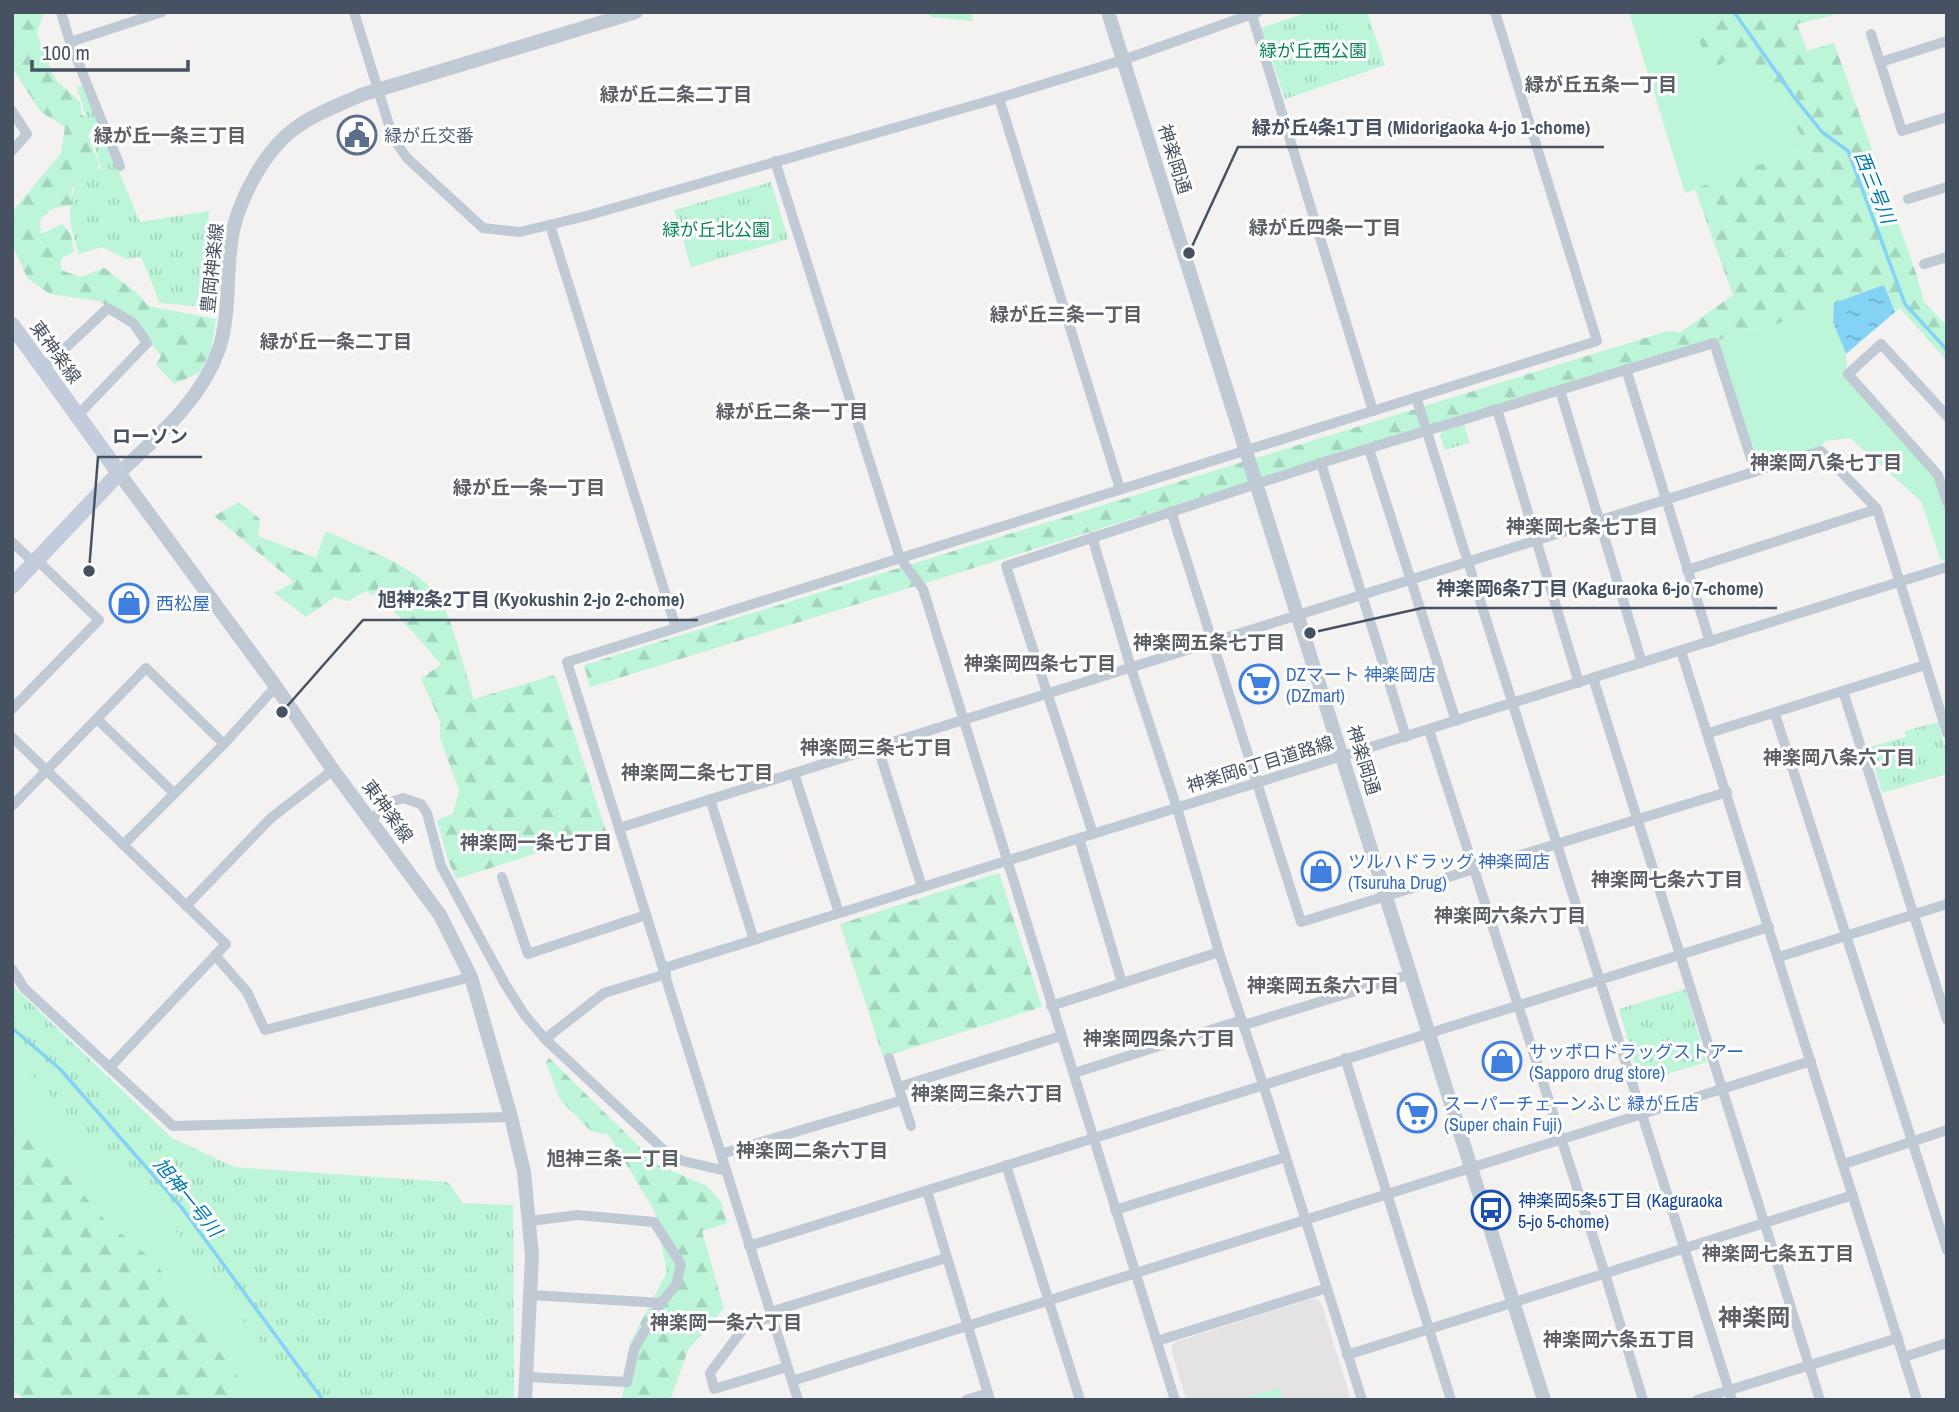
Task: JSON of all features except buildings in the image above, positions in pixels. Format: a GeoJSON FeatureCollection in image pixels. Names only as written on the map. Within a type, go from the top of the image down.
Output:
{"type":"FeatureCollection","features":[{"type":"Feature","properties":{"kind":"main road","name":"東神楽線"},"geometry":{"type":"LineString","coordinates":[[12,325],[119,473]]}},
{"type":"Feature","properties":{"kind":"main road","name":"豊岡神楽線"},"geometry":{"type":"LineString","coordinates":[[12,586],[119,473]]}},
{"type":"Feature","properties":{"kind":"street"},"geometry":{"type":"LineString","coordinates":[[61,12],[70,42],[120,166]]}},
{"type":"Feature","properties":{"kind":"street"},"geometry":{"type":"LineString","coordinates":[[70,42],[162,12]]}},
{"type":"Feature","properties":{"kind":"street"},"geometry":{"type":"LineString","coordinates":[[354,12],[393,138],[407,158],[483,228],[520,232],[999,98],[1123,60],[1255,13],[1373,411]]}},
{"type":"Feature","properties":{"kind":"street","name":"豊岡神楽線"},"geometry":{"type":"LineString","coordinates":[[119,473],[174,419],[202,386],[218,350],[227,316],[231,242],[239,209],[261,167],[294,129],[361,95],[613,16],[636,12]]}},
{"type":"Feature","properties":{"kind":"street","name":"神楽岡通"},"geometry":{"type":"LineString","coordinates":[[1108,12],[1544,1400]]}},
{"type":"Feature","properties":{"kind":"street"},"geometry":{"type":"LineString","coordinates":[[798,1400],[567,662],[1597,341],[1495,12]]}},
{"type":"Feature","properties":{"kind":"street"},"geometry":{"type":"LineString","coordinates":[[1871,34],[1902,131],[1947,117]]}},
{"type":"Feature","properties":{"kind":"street"},"geometry":{"type":"LineString","coordinates":[[1881,62],[1947,41]]}},
{"type":"Feature","properties":{"kind":"street"},"geometry":{"type":"LineString","coordinates":[[999,98],[1120,489]]}},
{"type":"Feature","properties":{"kind":"street"},"geometry":{"type":"LineString","coordinates":[[12,111],[27,134],[12,151]]}},
{"type":"Feature","properties":{"kind":"street"},"geometry":{"type":"LineString","coordinates":[[775,161],[900,558],[923,589],[1175,1400]]}},
{"type":"Feature","properties":{"kind":"street"},"geometry":{"type":"LineString","coordinates":[[1908,199],[1947,187]]}},
{"type":"Feature","properties":{"kind":"street"},"geometry":{"type":"LineString","coordinates":[[550,225],[676,628]]}},
{"type":"Feature","properties":{"kind":"street"},"geometry":{"type":"LineString","coordinates":[[1924,264],[1947,257]]}},
{"type":"Feature","properties":{"kind":"street"},"geometry":{"type":"LineString","coordinates":[[44,368],[108,307],[133,323],[147,342],[78,415]]}},
{"type":"Feature","properties":{"kind":"street"},"geometry":{"type":"LineString","coordinates":[[1093,834],[1006,566],[1321,463],[1714,343],[1755,471]]}},
{"type":"Feature","properties":{"kind":"street"},"geometry":{"type":"LineString","coordinates":[[1947,416],[1881,344],[1848,374],[1938,475],[1945,488],[1947,502]]}},
{"type":"Feature","properties":{"kind":"street"},"geometry":{"type":"LineString","coordinates":[[1626,369],[1710,642]]}},
{"type":"Feature","properties":{"kind":"street"},"geometry":{"type":"LineString","coordinates":[[1560,390],[1642,663]]}},
{"type":"Feature","properties":{"kind":"street"},"geometry":{"type":"LineString","coordinates":[[1416,397],[1730,1395]]}},
{"type":"Feature","properties":{"kind":"street"},"geometry":{"type":"LineString","coordinates":[[1497,409],[1579,682]]}},
{"type":"Feature","properties":{"kind":"street"},"geometry":{"type":"LineString","coordinates":[[1369,449],[1456,721]]}},
{"type":"Feature","properties":{"kind":"street"},"geometry":{"type":"LineString","coordinates":[[618,828],[1821,451],[1877,509],[1947,733]]}},
{"type":"Feature","properties":{"kind":"street"},"geometry":{"type":"LineString","coordinates":[[1321,463],[1406,737]]}},
{"type":"Feature","properties":{"kind":"street","name":"東神楽線"},"geometry":{"type":"LineString","coordinates":[[119,473],[440,915],[471,977],[512,1117],[524,1172],[530,1221],[531,1295],[525,1400]]}},
{"type":"Feature","properties":{"kind":"street"},"geometry":{"type":"LineString","coordinates":[[1687,570],[1877,509]]}},
{"type":"Feature","properties":{"kind":"street"},"geometry":{"type":"LineString","coordinates":[[1171,511],[1301,922],[1727,792]]}},
{"type":"Feature","properties":{"kind":"street"},"geometry":{"type":"LineString","coordinates":[[1092,537],[1219,952],[1362,1400]]}},
{"type":"Feature","properties":{"kind":"street"},"geometry":{"type":"LineString","coordinates":[[12,542],[99,620],[12,709]]}},
{"type":"Feature","properties":{"kind":"street","name":"神楽岡6丁目道路線"},"geometry":{"type":"LineString","coordinates":[[545,1039],[604,993],[754,940],[1947,568]]}},
{"type":"Feature","properties":{"kind":"street"},"geometry":{"type":"LineString","coordinates":[[1681,651],[1917,1400]]}},
{"type":"Feature","properties":{"kind":"street"},"geometry":{"type":"LineString","coordinates":[[1709,733],[1926,665]]}},
{"type":"Feature","properties":{"kind":"street"},"geometry":{"type":"LineString","coordinates":[[12,806],[146,668],[224,744]]}},
{"type":"Feature","properties":{"kind":"street"},"geometry":{"type":"LineString","coordinates":[[1593,678],[1820,1400]]}},
{"type":"Feature","properties":{"kind":"street"},"geometry":{"type":"LineString","coordinates":[[123,845],[277,688]]}},
{"type":"Feature","properties":{"kind":"street"},"geometry":{"type":"LineString","coordinates":[[1843,691],[1947,1020]]}},
{"type":"Feature","properties":{"kind":"street"},"geometry":{"type":"LineString","coordinates":[[1775,714],[1947,1250]]}},
{"type":"Feature","properties":{"kind":"street"},"geometry":{"type":"LineString","coordinates":[[97,719],[174,793]]}},
{"type":"Feature","properties":{"kind":"street"},"geometry":{"type":"LineString","coordinates":[[1429,730],[1562,1139],[1643,1400]]}},
{"type":"Feature","properties":{"kind":"street"},"geometry":{"type":"LineString","coordinates":[[12,737],[226,944],[110,1068]]}},
{"type":"Feature","properties":{"kind":"street"},"geometry":{"type":"LineString","coordinates":[[878,748],[922,887]]}},
{"type":"Feature","properties":{"kind":"street"},"geometry":{"type":"LineString","coordinates":[[186,906],[271,818],[333,770]]}},
{"type":"Feature","properties":{"kind":"street"},"geometry":{"type":"LineString","coordinates":[[794,773],[839,913]]}},
{"type":"Feature","properties":{"kind":"street"},"geometry":{"type":"LineString","coordinates":[[370,820],[394,801],[403,798],[421,804],[427,813],[441,866],[524,1014],[545,1039],[668,1154],[683,1161],[726,1171]]}},
{"type":"Feature","properties":{"kind":"street"},"geometry":{"type":"LineString","coordinates":[[710,799],[754,940]]}},
{"type":"Feature","properties":{"kind":"street"},"geometry":{"type":"LineString","coordinates":[[1079,838],[1122,984]]}},
{"type":"Feature","properties":{"kind":"street"},"geometry":{"type":"LineString","coordinates":[[502,877],[528,954],[646,915]]}},
{"type":"Feature","properties":{"kind":"street"},"geometry":{"type":"LineString","coordinates":[[1779,957],[1947,904]]}},
{"type":"Feature","properties":{"kind":"street"},"geometry":{"type":"LineString","coordinates":[[750,1246],[1345,1058],[1769,928]]}},
{"type":"Feature","properties":{"kind":"street"},"geometry":{"type":"LineString","coordinates":[[1051,1006],[1219,952]]}},
{"type":"Feature","properties":{"kind":"street"},"geometry":{"type":"LineString","coordinates":[[215,956],[247,992],[265,1030],[471,977]]}},
{"type":"Feature","properties":{"kind":"street"},"geometry":{"type":"LineString","coordinates":[[12,969],[24,988],[173,1126],[512,1117]]}},
{"type":"Feature","properties":{"kind":"street"},"geometry":{"type":"LineString","coordinates":[[1074,1073],[1410,974]]}},
{"type":"Feature","properties":{"kind":"street"},"geometry":{"type":"LineString","coordinates":[[899,1087],[1061,1036]]}},
{"type":"Feature","properties":{"kind":"street"},"geometry":{"type":"LineString","coordinates":[[889,1058],[911,1126]]}},
{"type":"Feature","properties":{"kind":"street"},"geometry":{"type":"LineString","coordinates":[[1345,1058],[1451,1400]]}},
{"type":"Feature","properties":{"kind":"street"},"geometry":{"type":"LineString","coordinates":[[792,1381],[1811,1060]]}},
{"type":"Feature","properties":{"kind":"street"},"geometry":{"type":"LineString","coordinates":[[721,1154],[903,1100]]}},
{"type":"Feature","properties":{"kind":"street"},"geometry":{"type":"LineString","coordinates":[[1844,1164],[1947,1130]]}},
{"type":"Feature","properties":{"kind":"street"},"geometry":{"type":"LineString","coordinates":[[1115,1210],[1286,1157]]}},
{"type":"Feature","properties":{"kind":"street"},"geometry":{"type":"LineString","coordinates":[[1006,1166],[1080,1400]]}},
{"type":"Feature","properties":{"kind":"street"},"geometry":{"type":"LineString","coordinates":[[927,1191],[989,1396],[966,1400]]}},
{"type":"Feature","properties":{"kind":"street"},"geometry":{"type":"LineString","coordinates":[[1347,1354],[1853,1195]]}},
{"type":"Feature","properties":{"kind":"street"},"geometry":{"type":"LineString","coordinates":[[526,1377],[627,1382],[634,1349],[661,1303],[676,1285],[681,1264],[654,1222],[578,1215],[530,1221]]}},
{"type":"Feature","properties":{"kind":"street"},"geometry":{"type":"LineString","coordinates":[[788,1367],[715,1389],[710,1373],[746,1325],[946,1258]]}},
{"type":"Feature","properties":{"kind":"street"},"geometry":{"type":"LineString","coordinates":[[1157,1341],[1327,1287]]}},
{"type":"Feature","properties":{"kind":"street"},"geometry":{"type":"LineString","coordinates":[[531,1295],[661,1303]]}},
{"type":"Feature","properties":{"kind":"street"},"geometry":{"type":"LineString","coordinates":[[1697,1400],[1730,1395],[1898,1338]]}},
{"type":"Feature","properties":{"kind":"street"},"geometry":{"type":"LineString","coordinates":[[1904,1357],[1947,1343]]}},
{"type":"Feature","properties":{"kind":"shaded area"},"geometry":{"type":"Polygon","coordinates":[[[1314,1298],[1321,1302],[1351,1400],[1186,1400],[1171,1348],[1175,1342],[1314,1298]]]}},
{"type":"Feature","properties":{"kind":"green space"},"geometry":{"type":"Polygon","coordinates":[[[12,12],[44,12],[37,32],[43,52],[56,80],[80,102],[82,115],[90,120],[91,129],[88,136],[99,164],[94,183],[72,188],[71,205],[51,209],[40,220],[41,234],[62,224],[71,234],[74,252],[61,259],[61,270],[81,277],[104,268],[137,293],[148,306],[216,319],[211,351],[199,373],[174,384],[156,365],[161,356],[134,322],[99,301],[50,294],[28,279],[12,245],[12,212],[61,153],[65,127],[41,112],[12,68],[12,12]]]}},
{"type":"Feature","properties":{"kind":"green space"},"geometry":{"type":"Polygon","coordinates":[[[929,12],[971,12],[973,21],[930,17],[929,12]]]}},
{"type":"Feature","properties":{"kind":"green space","name":"緑が丘西公園"},"geometry":{"type":"Polygon","coordinates":[[[1309,12],[1367,12],[1385,65],[1285,99],[1261,28],[1309,12]]]}},
{"type":"Feature","properties":{"kind":"green space"},"geometry":{"type":"Polygon","coordinates":[[[1629,12],[1714,12],[1717,24],[1713,68],[1745,47],[1808,146],[1685,193],[1629,12]]]}},
{"type":"Feature","properties":{"kind":"green space"},"geometry":{"type":"Polygon","coordinates":[[[1714,12],[1742,12],[1752,21],[1786,12],[1833,12],[1834,15],[1797,24],[1807,51],[1834,43],[1924,302],[1947,326],[1947,361],[1900,308],[1895,312],[1884,286],[1759,330],[1744,328],[1714,343],[1682,348],[590,687],[584,665],[1668,331],[1681,332],[1733,295],[1695,189],[1808,146],[1745,47],[1714,69],[1696,36],[1717,24],[1714,12]]]}},
{"type":"Feature","properties":{"kind":"green space"},"geometry":{"type":"Polygon","coordinates":[[[1742,12],[1786,12],[1752,21],[1742,12]]]}},
{"type":"Feature","properties":{"kind":"green space"},"geometry":{"type":"Polygon","coordinates":[[[83,85],[140,222],[209,211],[206,307],[160,303],[141,257],[126,259],[102,247],[79,254],[70,216],[77,178],[101,168],[77,87],[83,85]]]}},
{"type":"Feature","properties":{"kind":"green space","name":"緑が丘北公園"},"geometry":{"type":"Polygon","coordinates":[[[771,182],[788,239],[691,267],[674,210],[771,182]]]}},
{"type":"Feature","properties":{"kind":"green space"},"geometry":{"type":"Polygon","coordinates":[[[1834,303],[1833,322],[1846,354],[1848,374],[1938,475],[1947,502],[1947,559],[1941,561],[1921,501],[1850,438],[1824,441],[1821,451],[1755,471],[1714,343],[1744,328],[1759,330],[1834,303]]]}},
{"type":"Feature","properties":{"kind":"green space"},"geometry":{"type":"Polygon","coordinates":[[[1464,424],[1470,443],[1445,450],[1440,435],[1444,429],[1464,424]]]}},
{"type":"Feature","properties":{"kind":"green space"},"geometry":{"type":"Polygon","coordinates":[[[239,502],[260,519],[258,536],[316,558],[326,531],[398,564],[424,581],[435,592],[447,613],[474,699],[555,675],[606,831],[456,879],[437,820],[453,814],[459,790],[440,738],[440,721],[421,679],[441,664],[385,601],[366,591],[348,601],[335,597],[306,617],[274,593],[294,582],[214,516],[239,502]]]}},
{"type":"Feature","properties":{"kind":"green space"},"geometry":{"type":"Polygon","coordinates":[[[1938,722],[1947,754],[1947,774],[1882,793],[1869,747],[1906,737],[1905,731],[1938,722]]]}},
{"type":"Feature","properties":{"kind":"green space"},"geometry":{"type":"Polygon","coordinates":[[[999,873],[1042,1007],[883,1057],[840,924],[999,873]]]}},
{"type":"Feature","properties":{"kind":"green space"},"geometry":{"type":"Polygon","coordinates":[[[12,985],[172,1138],[234,1167],[448,1182],[463,1203],[513,1205],[514,1400],[302,1400],[176,1231],[12,1054],[12,985]]]}},
{"type":"Feature","properties":{"kind":"green space"},"geometry":{"type":"Polygon","coordinates":[[[1685,989],[1707,1062],[1640,1082],[1619,1009],[1685,989]]]}},
{"type":"Feature","properties":{"kind":"green space"},"geometry":{"type":"Polygon","coordinates":[[[12,1054],[176,1231],[302,1400],[238,1400],[231,1391],[237,1376],[154,1261],[105,1220],[12,1111],[12,1054]]]}},
{"type":"Feature","properties":{"kind":"green space"},"geometry":{"type":"Polygon","coordinates":[[[549,1058],[658,1165],[707,1186],[721,1202],[727,1223],[702,1231],[724,1308],[688,1350],[670,1400],[622,1400],[630,1343],[667,1272],[655,1212],[609,1135],[591,1131],[560,1100],[546,1062],[549,1058]]]}},
{"type":"Feature","properties":{"kind":"green space"},"geometry":{"type":"Polygon","coordinates":[[[12,1111],[105,1220],[154,1261],[237,1376],[231,1391],[238,1400],[26,1400],[12,1391],[12,1111]]]}},
{"type":"Feature","properties":{"kind":"green space"},"geometry":{"type":"Polygon","coordinates":[[[1280,1388],[1283,1400],[1240,1400],[1280,1388]]]}},
{"type":"Feature","properties":{"kind":"water"},"geometry":{"type":"Polygon","coordinates":[[[1884,285],[1895,312],[1846,354],[1833,322],[1834,303],[1884,285]]]}},
{"type":"Feature","properties":{"kind":"waterway","name":"西三号川"},"geometry":{"type":"LineString","coordinates":[[1734,12],[1822,132],[1848,151],[1905,304],[1947,350]]}},
{"type":"Feature","properties":{"kind":"waterway","name":"旭神一号川"},"geometry":{"type":"LineString","coordinates":[[12,1028],[60,1069],[182,1208],[323,1400]]}},
{"type":"Feature","properties":{"kind":"place","name":"緑が丘交番"},"geometry":{"type":"Point","coordinates":[357,135]}},
{"type":"Feature","properties":{"kind":"place","name":"緑が丘4条1丁目 (Midorigaoka 4-jo 1-chome)"},"geometry":{"type":"Point","coordinates":[1189,253]}},
{"type":"Feature","properties":{"kind":"place","name":"ローソン"},"geometry":{"type":"Point","coordinates":[89,571]}},
{"type":"Feature","properties":{"kind":"place","name":"西松屋"},"geometry":{"type":"Point","coordinates":[129,603]}},
{"type":"Feature","properties":{"kind":"place","name":"神楽岡6条7丁目 (Kaguraoka 6-jo 7-chome)"},"geometry":{"type":"Point","coordinates":[1310,633]}},
{"type":"Feature","properties":{"kind":"place","name":"DZマート 神楽岡店 (DZmart)"},"geometry":{"type":"Point","coordinates":[1259,684]}},
{"type":"Feature","properties":{"kind":"place","name":"旭神2条2丁目 (Kyokushin 2-jo 2-chome)"},"geometry":{"type":"Point","coordinates":[282,712]}},
{"type":"Feature","properties":{"kind":"place","name":"ツルハドラッグ 神楽岡店 (Tsuruha Drug)"},"geometry":{"type":"Point","coordinates":[1321,871]}},
{"type":"Feature","properties":{"kind":"place","name":"サッポロドラッグストアー (Sapporo drug store)"},"geometry":{"type":"Point","coordinates":[1502,1061]}},
{"type":"Feature","properties":{"kind":"place","name":"スーパーチェーンふじ 緑が丘店 (Super chain Fuji)"},"geometry":{"type":"Point","coordinates":[1417,1113]}},
{"type":"Feature","properties":{"kind":"place","name":"神楽岡5条5丁目 (Kaguraoka 5-jo 5-chome)"},"geometry":{"type":"Point","coordinates":[1491,1210]}},
{"type":"Feature","properties":{"kind":"district","name":"緑が丘五条一丁目"},"geometry":{"type":"Point","coordinates":[1601,84]}},
{"type":"Feature","properties":{"kind":"district","name":"緑が丘二条二丁目"},"geometry":{"type":"Point","coordinates":[676,94]}},
{"type":"Feature","properties":{"kind":"district","name":"緑が丘一条三丁目"},"geometry":{"type":"Point","coordinates":[170,135]}},
{"type":"Feature","properties":{"kind":"district","name":"緑が丘四条一丁目"},"geometry":{"type":"Point","coordinates":[1325,227]}},
{"type":"Feature","properties":{"kind":"district","name":"緑が丘三条一丁目"},"geometry":{"type":"Point","coordinates":[1066,314]}},
{"type":"Feature","properties":{"kind":"district","name":"緑が丘一条二丁目"},"geometry":{"type":"Point","coordinates":[336,341]}},
{"type":"Feature","properties":{"kind":"district","name":"緑が丘二条一丁目"},"geometry":{"type":"Point","coordinates":[792,411]}},
{"type":"Feature","properties":{"kind":"district","name":"神楽岡八条七丁目"},"geometry":{"type":"Point","coordinates":[1826,462]}},
{"type":"Feature","properties":{"kind":"district","name":"緑が丘一条一丁目"},"geometry":{"type":"Point","coordinates":[529,487]}},
{"type":"Feature","properties":{"kind":"district","name":"神楽岡七条七丁目"},"geometry":{"type":"Point","coordinates":[1582,526]}},
{"type":"Feature","properties":{"kind":"district","name":"神楽岡五条七丁目"},"geometry":{"type":"Point","coordinates":[1209,642]}},
{"type":"Feature","properties":{"kind":"district","name":"神楽岡四条七丁目"},"geometry":{"type":"Point","coordinates":[1040,663]}},
{"type":"Feature","properties":{"kind":"district","name":"神楽岡三条七丁目"},"geometry":{"type":"Point","coordinates":[876,747]}},
{"type":"Feature","properties":{"kind":"district","name":"神楽岡八条六丁目"},"geometry":{"type":"Point","coordinates":[1839,757]}},
{"type":"Feature","properties":{"kind":"district","name":"神楽岡二条七丁目"},"geometry":{"type":"Point","coordinates":[697,772]}},
{"type":"Feature","properties":{"kind":"district","name":"神楽岡一条七丁目"},"geometry":{"type":"Point","coordinates":[536,842]}},
{"type":"Feature","properties":{"kind":"district","name":"神楽岡七条六丁目"},"geometry":{"type":"Point","coordinates":[1667,879]}},
{"type":"Feature","properties":{"kind":"district","name":"神楽岡六条六丁目"},"geometry":{"type":"Point","coordinates":[1510,915]}},
{"type":"Feature","properties":{"kind":"district","name":"神楽岡五条六丁目"},"geometry":{"type":"Point","coordinates":[1323,985]}},
{"type":"Feature","properties":{"kind":"district","name":"神楽岡四条六丁目"},"geometry":{"type":"Point","coordinates":[1159,1038]}},
{"type":"Feature","properties":{"kind":"district","name":"神楽岡三条六丁目"},"geometry":{"type":"Point","coordinates":[987,1093]}},
{"type":"Feature","properties":{"kind":"district","name":"神楽岡二条六丁目"},"geometry":{"type":"Point","coordinates":[812,1150]}},
{"type":"Feature","properties":{"kind":"district","name":"旭神三条一丁目"},"geometry":{"type":"Point","coordinates":[613,1158]}},
{"type":"Feature","properties":{"kind":"district","name":"神楽岡七条五丁目"},"geometry":{"type":"Point","coordinates":[1778,1253]}},
{"type":"Feature","properties":{"kind":"district","name":"神楽岡"},"geometry":{"type":"Point","coordinates":[1754,1317]}},
{"type":"Feature","properties":{"kind":"district","name":"神楽岡一条六丁目"},"geometry":{"type":"Point","coordinates":[726,1322]}},
{"type":"Feature","properties":{"kind":"district","name":"神楽岡六条五丁目"},"geometry":{"type":"Point","coordinates":[1619,1339]}}]}
